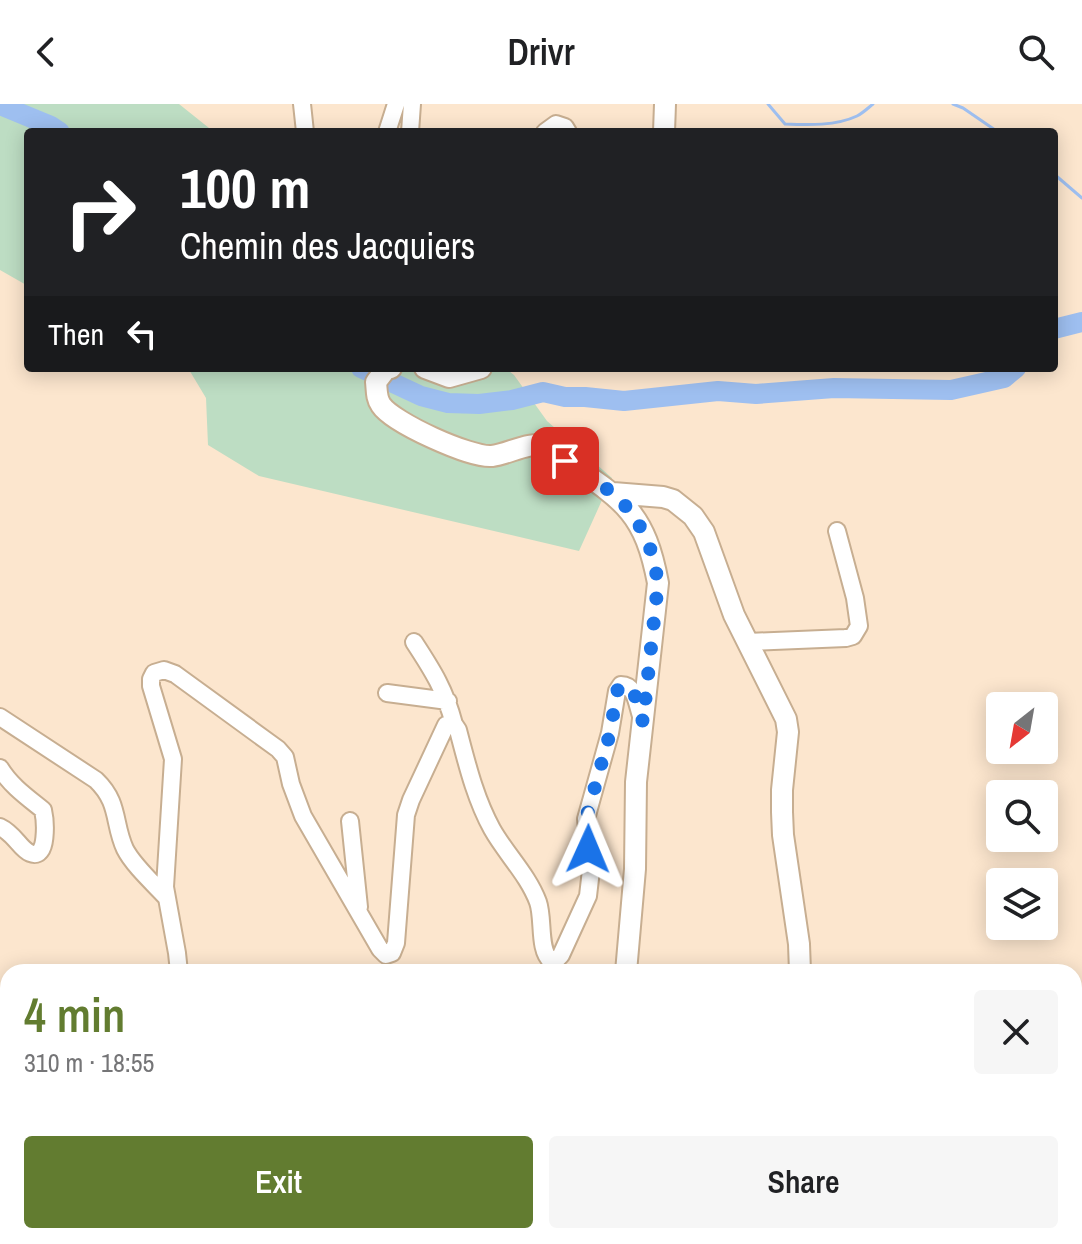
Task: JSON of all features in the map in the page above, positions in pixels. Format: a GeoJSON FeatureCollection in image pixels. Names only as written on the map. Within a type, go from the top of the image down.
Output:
{"type":"FeatureCollection","features":[{"type":"Feature","properties":{"kind":"main road"},"geometry":{"type":"LineString","coordinates":[[664,128],[665,104]]}},
{"type":"Feature","properties":{"kind":"main road"},"geometry":{"type":"LineString","coordinates":[[384,372],[376,382],[377,398],[383,408],[398,420],[463,450],[489,456],[540,444],[550,446],[565,461],[613,493],[635,516],[653,555],[658,583],[636,782],[635,869],[627,964]]}},
{"type":"Feature","properties":{"kind":"main road"},"geometry":{"type":"LineString","coordinates":[[436,372],[449,377],[467,372]]}},
{"type":"Feature","properties":{"kind":"main road"},"geometry":{"type":"LineString","coordinates":[[613,493],[663,497],[673,500],[693,516],[704,532],[734,615],[786,719],[783,835],[800,964]]}},
{"type":"Feature","properties":{"kind":"street"},"geometry":{"type":"LineString","coordinates":[[302,104],[305,128]]}},
{"type":"Feature","properties":{"kind":"street"},"geometry":{"type":"LineString","coordinates":[[388,128],[396,104]]}},
{"type":"Feature","properties":{"kind":"street"},"geometry":{"type":"LineString","coordinates":[[411,128],[412,104]]}},
{"type":"Feature","properties":{"kind":"street"},"geometry":{"type":"LineString","coordinates":[[748,642],[846,638],[858,632],[855,598],[837,531]]}},
{"type":"Feature","properties":{"kind":"street"},"geometry":{"type":"LineString","coordinates":[[414,642],[448,701],[482,810],[538,902],[544,953],[551,961],[561,955],[588,896],[591,870],[586,819],[621,685],[632,689],[643,722]]}},
{"type":"Feature","properties":{"kind":"street"},"geometry":{"type":"LineString","coordinates":[[178,964],[165,877],[173,759],[151,686],[154,673],[164,670],[175,674],[285,757],[303,816],[386,955],[392,953],[396,943],[406,815],[442,731],[446,725],[454,724]]}},
{"type":"Feature","properties":{"kind":"street"},"geometry":{"type":"LineString","coordinates":[[387,693],[448,701]]}},
{"type":"Feature","properties":{"kind":"street"},"geometry":{"type":"LineString","coordinates":[[0,717],[104,788],[116,812],[128,855],[166,897]]}},
{"type":"Feature","properties":{"kind":"street"},"geometry":{"type":"LineString","coordinates":[[0,768],[8,781],[43,810],[46,823],[40,853],[28,852],[12,834],[0,827]]}},
{"type":"Feature","properties":{"kind":"street"},"geometry":{"type":"LineString","coordinates":[[350,821],[359,914]]}},
{"type":"Feature","properties":{"kind":"green space"},"geometry":{"type":"Polygon","coordinates":[[[0,104],[179,104],[209,128],[24,128],[24,284],[0,270],[0,104]]]}},
{"type":"Feature","properties":{"kind":"green space"},"geometry":{"type":"Polygon","coordinates":[[[190,372],[510,372],[547,421],[612,478],[579,551],[259,476],[208,445],[206,398],[190,372]]]}},
{"type":"Feature","properties":{"kind":"waterway"},"geometry":{"type":"LineString","coordinates":[[768,104],[785,124],[803,125],[849,119],[873,104]]}},
{"type":"Feature","properties":{"kind":"waterway"},"geometry":{"type":"LineString","coordinates":[[953,104],[992,128]]}},
{"type":"Feature","properties":{"kind":"waterway"},"geometry":{"type":"LineString","coordinates":[[0,105],[54,128]]}},
{"type":"Feature","properties":{"kind":"waterway"},"geometry":{"type":"LineString","coordinates":[[1058,177],[1082,198]]}},
{"type":"Feature","properties":{"kind":"waterway"},"geometry":{"type":"LineString","coordinates":[[1058,328],[1082,322]]}},
{"type":"Feature","properties":{"kind":"waterway"},"geometry":{"type":"LineString","coordinates":[[370,372],[421,396],[448,403],[479,404],[543,392],[565,397],[624,401],[718,391],[756,394],[834,388],[951,390],[1004,378],[1011,372]]}},
{"type":"Feature","properties":{"kind":"route"},"geometry":{"type":"LineString","coordinates":[[565,461],[613,493],[635,516],[653,555],[658,583],[643,722],[632,689],[621,685],[586,819],[588,849]]}}]}
